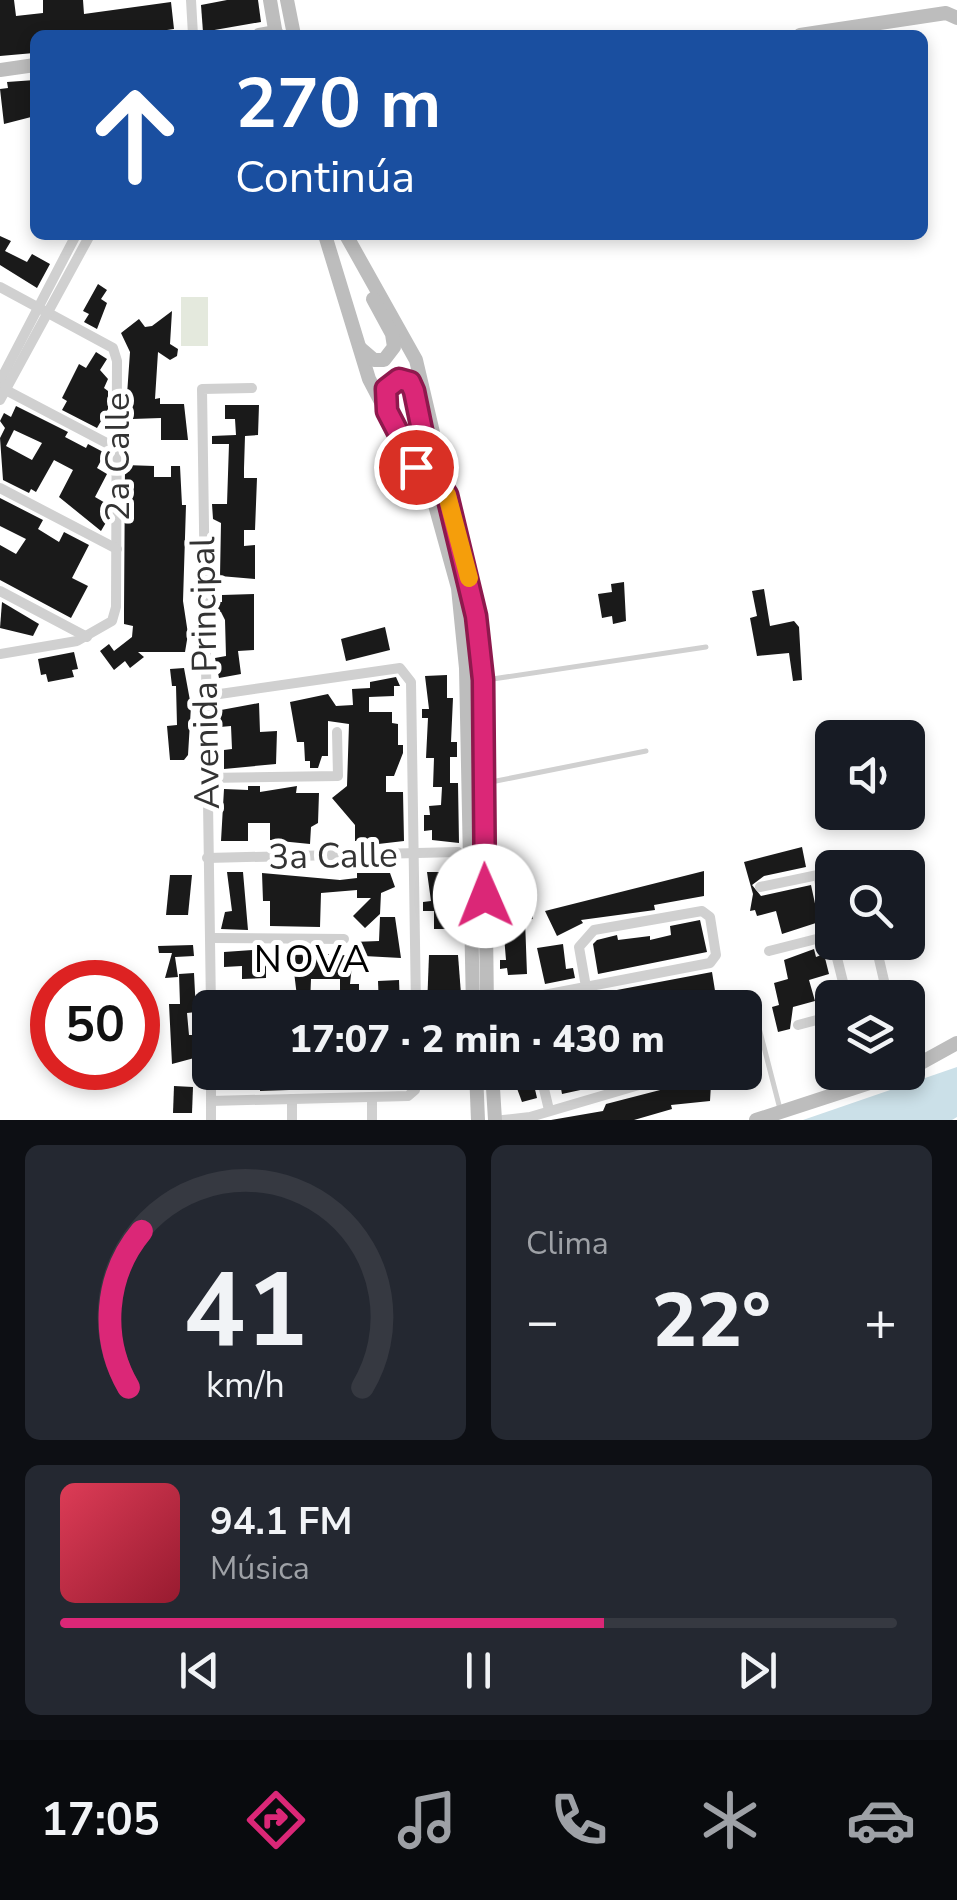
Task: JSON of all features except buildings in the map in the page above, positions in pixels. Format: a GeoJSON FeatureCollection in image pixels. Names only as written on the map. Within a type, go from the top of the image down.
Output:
{"type":"FeatureCollection","features":[{"type":"Feature","properties":{"kind":"main road"},"geometry":{"type":"LineString","coordinates":[[270,0],[275,30]]}},
{"type":"Feature","properties":{"kind":"main road"},"geometry":{"type":"LineString","coordinates":[[287,0],[293,30]]}},
{"type":"Feature","properties":{"kind":"main road"},"geometry":{"type":"LineString","coordinates":[[833,30],[946,13],[957,18]]}},
{"type":"Feature","properties":{"kind":"main road"},"geometry":{"type":"LineString","coordinates":[[0,70],[30,66]]}},
{"type":"Feature","properties":{"kind":"main road"},"geometry":{"type":"LineString","coordinates":[[327,240],[368,379],[440,520],[464,624],[473,990]]}},
{"type":"Feature","properties":{"kind":"main road"},"geometry":{"type":"LineString","coordinates":[[349,240],[403,329],[416,360],[471,588],[483,680],[487,990]]}},
{"type":"Feature","properties":{"kind":"main road"},"geometry":{"type":"LineString","coordinates":[[360,347],[374,360],[384,360],[394,347],[392,334],[372,298],[372,282]]}},
{"type":"Feature","properties":{"kind":"main road"},"geometry":{"type":"LineString","coordinates":[[387,411],[386,389],[399,379],[410,382],[430,469],[447,495]]}},
{"type":"Feature","properties":{"kind":"main road"},"geometry":{"type":"LineString","coordinates":[[925,1061],[957,1043]]}},
{"type":"Feature","properties":{"kind":"main road"},"geometry":{"type":"LineString","coordinates":[[477,1090],[478,1120]]}},
{"type":"Feature","properties":{"kind":"main road"},"geometry":{"type":"LineString","coordinates":[[493,1090],[495,1120]]}},
{"type":"Feature","properties":{"kind":"main road"},"geometry":{"type":"LineString","coordinates":[[756,1120],[838,1090]]}},
{"type":"Feature","properties":{"kind":"street"},"geometry":{"type":"LineString","coordinates":[[191,0],[193,30]]}},
{"type":"Feature","properties":{"kind":"street"},"geometry":{"type":"LineString","coordinates":[[74,240],[1,389],[118,449]]}},
{"type":"Feature","properties":{"kind":"street"},"geometry":{"type":"LineString","coordinates":[[43,309],[87,240]]}},
{"type":"Feature","properties":{"kind":"street"},"geometry":{"type":"LineString","coordinates":[[0,287],[43,309]]}},
{"type":"Feature","properties":{"kind":"street","name":"2a Calle"},"geometry":{"type":"LineString","coordinates":[[43,309],[113,348],[117,361],[117,549],[112,621],[87,637]]}},
{"type":"Feature","properties":{"kind":"street","name":"Avenida Principal"},"geometry":{"type":"LineString","coordinates":[[211,990],[202,389],[252,388]]}},
{"type":"Feature","properties":{"kind":"street"},"geometry":{"type":"LineString","coordinates":[[0,488],[117,549]]}},
{"type":"Feature","properties":{"kind":"street"},"geometry":{"type":"LineString","coordinates":[[0,591],[87,637]]}},
{"type":"Feature","properties":{"kind":"street"},"geometry":{"type":"LineString","coordinates":[[51,646],[60,631],[55,620]]}},
{"type":"Feature","properties":{"kind":"street"},"geometry":{"type":"LineString","coordinates":[[0,654],[87,637]]}},
{"type":"Feature","properties":{"kind":"street"},"geometry":{"type":"LineString","coordinates":[[206,696],[400,668],[407,674],[412,682],[416,990]]}},
{"type":"Feature","properties":{"kind":"street"},"geometry":{"type":"LineString","coordinates":[[206,778],[338,776],[337,732]]}},
{"type":"Feature","properties":{"kind":"street","name":"3a Calle"},"geometry":{"type":"LineString","coordinates":[[208,858],[458,852]]}},
{"type":"Feature","properties":{"kind":"street"},"geometry":{"type":"LineString","coordinates":[[760,888],[815,876]]}},
{"type":"Feature","properties":{"kind":"street"},"geometry":{"type":"LineString","coordinates":[[567,990],[710,962],[716,955],[710,918],[702,911],[594,930],[579,947],[586,986]]}},
{"type":"Feature","properties":{"kind":"street"},"geometry":{"type":"LineString","coordinates":[[211,938],[344,940]]}},
{"type":"Feature","properties":{"kind":"street"},"geometry":{"type":"LineString","coordinates":[[770,951],[815,942]]}},
{"type":"Feature","properties":{"kind":"street"},"geometry":{"type":"LineString","coordinates":[[798,1025],[815,1020]]}},
{"type":"Feature","properties":{"kind":"street"},"geometry":{"type":"LineString","coordinates":[[211,1090],[211,1120]]}},
{"type":"Feature","properties":{"kind":"street"},"geometry":{"type":"LineString","coordinates":[[211,1101],[372,1098],[414,1090]]}},
{"type":"Feature","properties":{"kind":"street"},"geometry":{"type":"LineString","coordinates":[[544,1090],[549,1110]]}},
{"type":"Feature","properties":{"kind":"street"},"geometry":{"type":"LineString","coordinates":[[503,1120],[528,1118],[617,1090]]}},
{"type":"Feature","properties":{"kind":"street"},"geometry":{"type":"LineString","coordinates":[[372,1098],[372,1120]]}},
{"type":"Feature","properties":{"kind":"street"},"geometry":{"type":"LineString","coordinates":[[292,1099],[292,1120]]}},
{"type":"Feature","properties":{"kind":"lane"},"geometry":{"type":"LineString","coordinates":[[483,680],[706,648]]}},
{"type":"Feature","properties":{"kind":"lane"},"geometry":{"type":"LineString","coordinates":[[483,784],[646,751]]}},
{"type":"Feature","properties":{"kind":"lane"},"geometry":{"type":"LineString","coordinates":[[762,1039],[781,1112]]}},
{"type":"Feature","properties":{"kind":"shaded area"},"geometry":{"type":"Polygon","coordinates":[[[181,297],[208,297],[208,346],[181,346],[181,297]]]}},
{"type":"Feature","properties":{"kind":"water"},"geometry":{"type":"Polygon","coordinates":[[[957,1067],[957,1117],[803,1120],[890,1090],[925,1090],[925,1078],[957,1067]]]}},
{"type":"Feature","properties":{"kind":"slow traffic"},"geometry":{"type":"LineString","coordinates":[[427,459],[447,495],[469,578]]}},
{"type":"Feature","properties":{"kind":"district","name":"NOVA"},"geometry":{"type":"Point","coordinates":[313,959]}},
{"type":"Feature","properties":{"kind":"route"},"geometry":{"type":"LineString","coordinates":[[416,467],[387,411],[386,389],[399,379],[410,382],[414,391],[430,469],[447,495],[476,616],[483,680],[485,896]]}}]}
